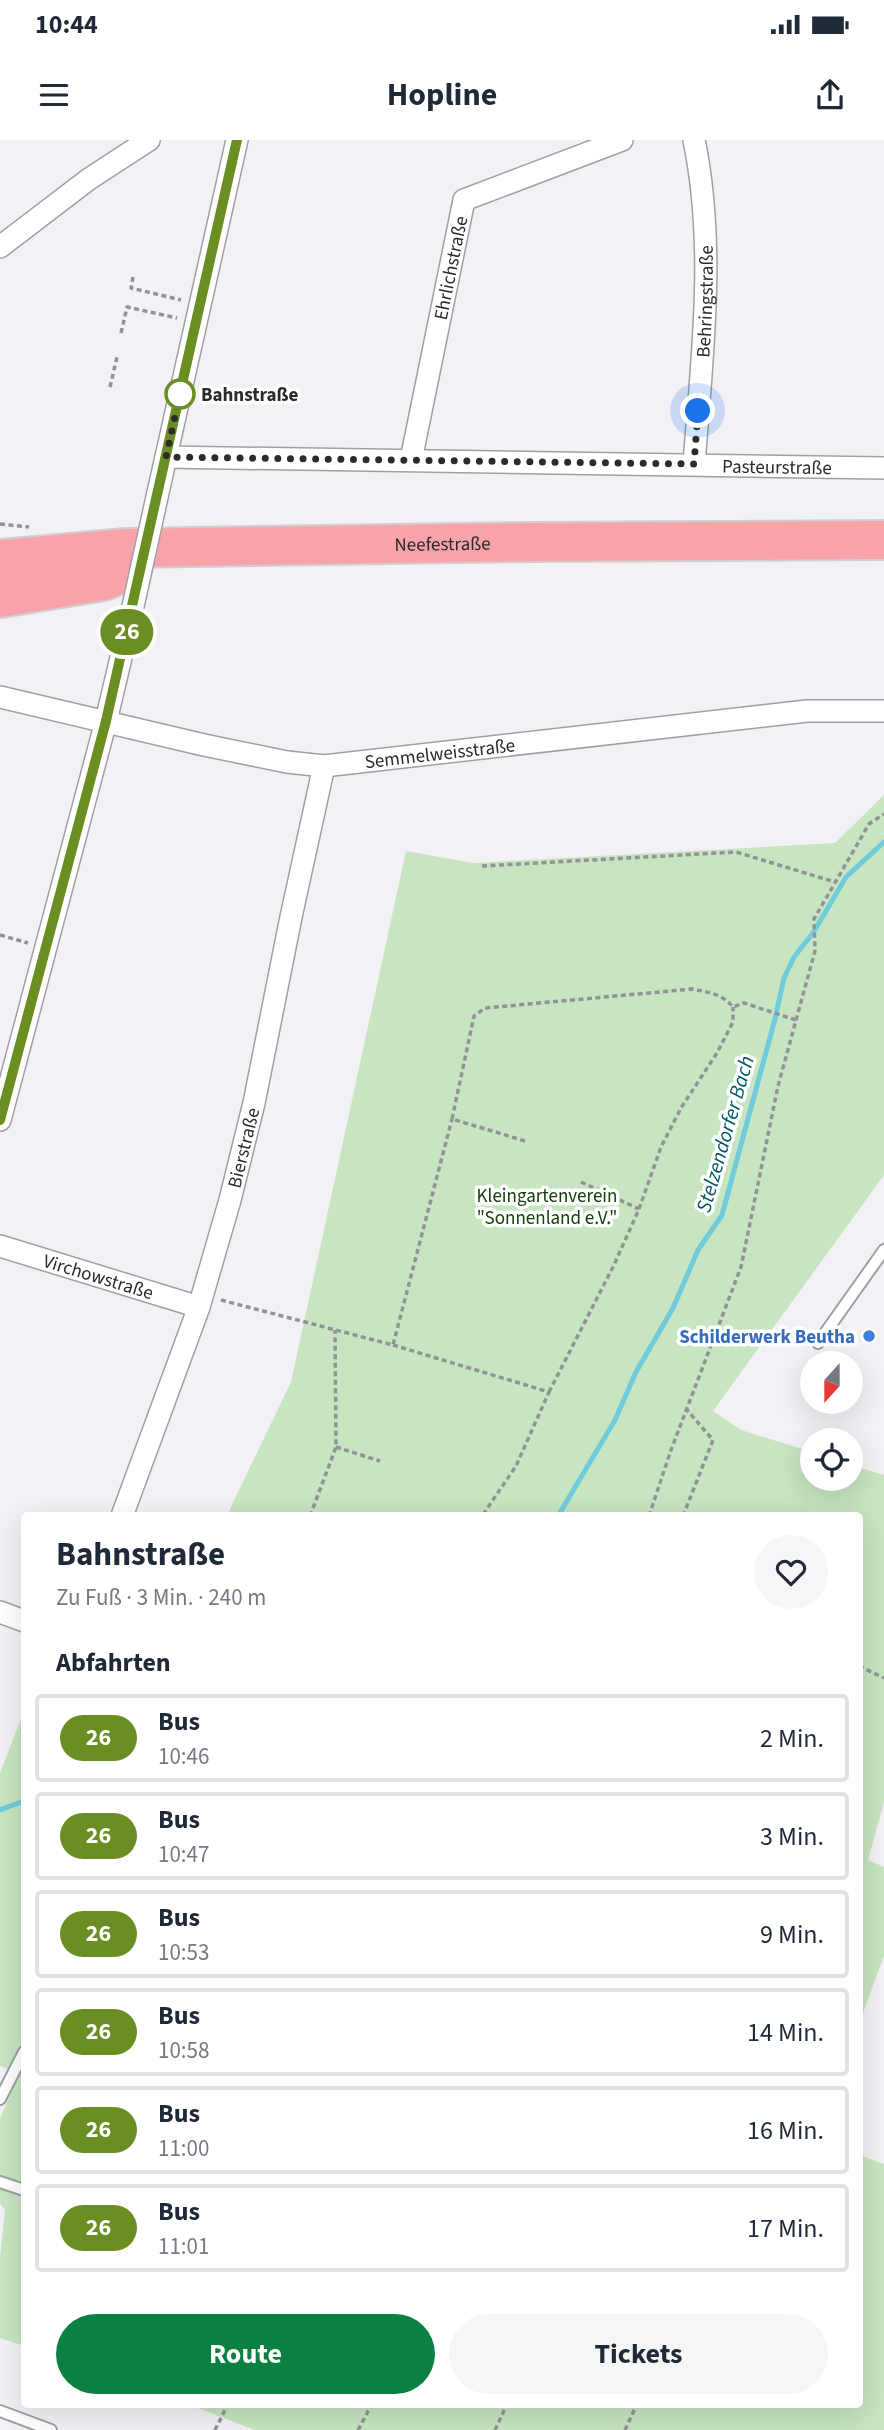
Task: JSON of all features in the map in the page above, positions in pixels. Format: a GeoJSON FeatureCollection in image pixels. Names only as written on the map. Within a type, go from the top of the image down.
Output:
{"type":"FeatureCollection","features":[{"type":"Feature","properties":{"kind":"highway"},"geometry":{"type":"LineString","coordinates":[[0,537],[119,567]]}},
{"type":"Feature","properties":{"kind":"highway","name":"Neefestraße"},"geometry":{"type":"LineString","coordinates":[[119,567],[533,542],[884,540]]}},
{"type":"Feature","properties":{"kind":"highway","name":"Neefestraße"},"geometry":{"type":"LineString","coordinates":[[0,561],[194,573],[884,565]]}},
{"type":"Feature","properties":{"kind":"highway"},"geometry":{"type":"LineString","coordinates":[[0,583],[119,567]]}},
{"type":"Feature","properties":{"kind":"highway"},"geometry":{"type":"LineString","coordinates":[[0,598],[119,567]]}},
{"type":"Feature","properties":{"kind":"street"},"geometry":{"type":"LineString","coordinates":[[0,247],[89,179],[149,140]]}},
{"type":"Feature","properties":{"kind":"street"},"geometry":{"type":"LineString","coordinates":[[0,1120],[106,721],[237,140]]}},
{"type":"Feature","properties":{"kind":"street","name":"Ehrlichstraße"},"geometry":{"type":"LineString","coordinates":[[411,460],[464,200],[622,140]]}},
{"type":"Feature","properties":{"kind":"street","name":"Behringstraße"},"geometry":{"type":"LineString","coordinates":[[694,140],[703,197],[704,263],[703,330],[694,464]]}},
{"type":"Feature","properties":{"kind":"street","name":"Pasteurstraße"},"geometry":{"type":"LineString","coordinates":[[166,457],[884,468]]}},
{"type":"Feature","properties":{"kind":"street","name":"Semmelweisstraße"},"geometry":{"type":"LineString","coordinates":[[0,697],[204,745],[287,762],[324,766],[807,711],[884,711]]}},
{"type":"Feature","properties":{"kind":"street","name":"Bierstraße"},"geometry":{"type":"LineString","coordinates":[[123,1512],[201,1301],[230,1200],[254,1103],[324,766]]}},
{"type":"Feature","properties":{"kind":"street","name":"Virchowstraße"},"geometry":{"type":"LineString","coordinates":[[0,1246],[201,1301]]}},
{"type":"Feature","properties":{"kind":"street"},"geometry":{"type":"LineString","coordinates":[[0,1612],[21,1620]]}},
{"type":"Feature","properties":{"kind":"lane"},"geometry":{"type":"LineString","coordinates":[[818,1343],[884,1250]]}},
{"type":"Feature","properties":{"kind":"lane"},"geometry":{"type":"LineString","coordinates":[[0,2099],[21,2058]]}},
{"type":"Feature","properties":{"kind":"lane"},"geometry":{"type":"LineString","coordinates":[[0,2182],[21,2189]]}},
{"type":"Feature","properties":{"kind":"lane"},"geometry":{"type":"LineString","coordinates":[[0,2412],[51,2430]]}},
{"type":"Feature","properties":{"kind":"path"},"geometry":{"type":"LineString","coordinates":[[133,276],[131,288],[198,313]]}},
{"type":"Feature","properties":{"kind":"path"},"geometry":{"type":"LineString","coordinates":[[121,333],[127,307],[198,313]]}},
{"type":"Feature","properties":{"kind":"path"},"geometry":{"type":"LineString","coordinates":[[110,387],[117,357]]}},
{"type":"Feature","properties":{"kind":"path"},"geometry":{"type":"LineString","coordinates":[[650,1512],[741,1267],[778,1086],[815,951],[814,919],[869,824],[884,814]]}},
{"type":"Feature","properties":{"kind":"path"},"geometry":{"type":"LineString","coordinates":[[482,866],[736,852],[835,882]]}},
{"type":"Feature","properties":{"kind":"path"},"geometry":{"type":"LineString","coordinates":[[0,935],[46,948]]}},
{"type":"Feature","properties":{"kind":"path"},"geometry":{"type":"LineString","coordinates":[[393,1345],[452,1119],[474,1016],[485,1008],[692,989],[726,999],[733,1007],[733,1022],[717,1054],[681,1108],[661,1147],[639,1209],[614,1265],[549,1392],[516,1466],[485,1512]]}},
{"type":"Feature","properties":{"kind":"path"},"geometry":{"type":"LineString","coordinates":[[733,1007],[744,1003],[796,1020]]}},
{"type":"Feature","properties":{"kind":"path"},"geometry":{"type":"LineString","coordinates":[[452,1119],[525,1141]]}},
{"type":"Feature","properties":{"kind":"path"},"geometry":{"type":"LineString","coordinates":[[581,1182],[639,1209]]}},
{"type":"Feature","properties":{"kind":"path"},"geometry":{"type":"LineString","coordinates":[[201,1301],[393,1345],[549,1392]]}},
{"type":"Feature","properties":{"kind":"path"},"geometry":{"type":"LineString","coordinates":[[312,1512],[337,1447],[335,1330]]}},
{"type":"Feature","properties":{"kind":"path"},"geometry":{"type":"LineString","coordinates":[[685,1512],[713,1440],[687,1410]]}},
{"type":"Feature","properties":{"kind":"path"},"geometry":{"type":"LineString","coordinates":[[337,1447],[380,1461]]}},
{"type":"Feature","properties":{"kind":"path"},"geometry":{"type":"LineString","coordinates":[[863,1668],[884,1678]]}},
{"type":"Feature","properties":{"kind":"path"},"geometry":{"type":"LineString","coordinates":[[215,2430],[226,2408]]}},
{"type":"Feature","properties":{"kind":"path"},"geometry":{"type":"LineString","coordinates":[[358,2430],[370,2408]]}},
{"type":"Feature","properties":{"kind":"path"},"geometry":{"type":"LineString","coordinates":[[495,2430],[505,2408]]}},
{"type":"Feature","properties":{"kind":"path"},"geometry":{"type":"LineString","coordinates":[[625,2430],[635,2408]]}},
{"type":"Feature","properties":{"kind":"green space","name":"Kleingartenverein \"Sonnenland e.V.\""},"geometry":{"type":"Polygon","coordinates":[[[884,795],[884,1175],[713,1411],[741,1430],[800,1448],[800,1491],[863,1491],[863,1469],[884,1475],[884,1802],[868,1860],[884,1867],[884,1956],[863,2013],[863,1512],[228,1512],[291,1382],[406,851],[473,863],[835,843],[884,795]]]}},
{"type":"Feature","properties":{"kind":"green space"},"geometry":{"type":"Polygon","coordinates":[[[21,1719],[21,2345],[0,2338],[0,2258],[5,2210],[0,2203],[0,2119],[19,2073],[0,2066],[0,1773],[21,1719]]]}},
{"type":"Feature","properties":{"kind":"green space"},"geometry":{"type":"Polygon","coordinates":[[[863,2156],[884,2164],[884,2430],[255,2430],[198,2408],[863,2408],[863,2156]]]}},
{"type":"Feature","properties":{"kind":"waterway","name":"Stelzendorfer Bach"},"geometry":{"type":"LineString","coordinates":[[560,1512],[615,1420],[636,1372],[673,1308],[698,1250],[722,1215],[784,978],[794,957],[813,933],[846,877],[884,842]]}},
{"type":"Feature","properties":{"kind":"waterway","name":"Stelzendorfer Bach"},"geometry":{"type":"LineString","coordinates":[[0,1810],[21,1802]]}},
{"type":"Feature","properties":{"kind":"bus line","name":"26"},"geometry":{"type":"LineString","coordinates":[[0,1120],[106,721],[237,140]]}},
{"type":"Feature","properties":{"kind":"place","name":"Bahnstraße"},"geometry":{"type":"Point","coordinates":[180,394]}},
{"type":"Feature","properties":{"kind":"place","name":"Schilderwerk Beutha"},"geometry":{"type":"Point","coordinates":[869,1336]}},
{"type":"Feature","properties":{"kind":"route"},"geometry":{"type":"LineString","coordinates":[[180,394],[166,457],[694,464],[698,411]]}}]}
